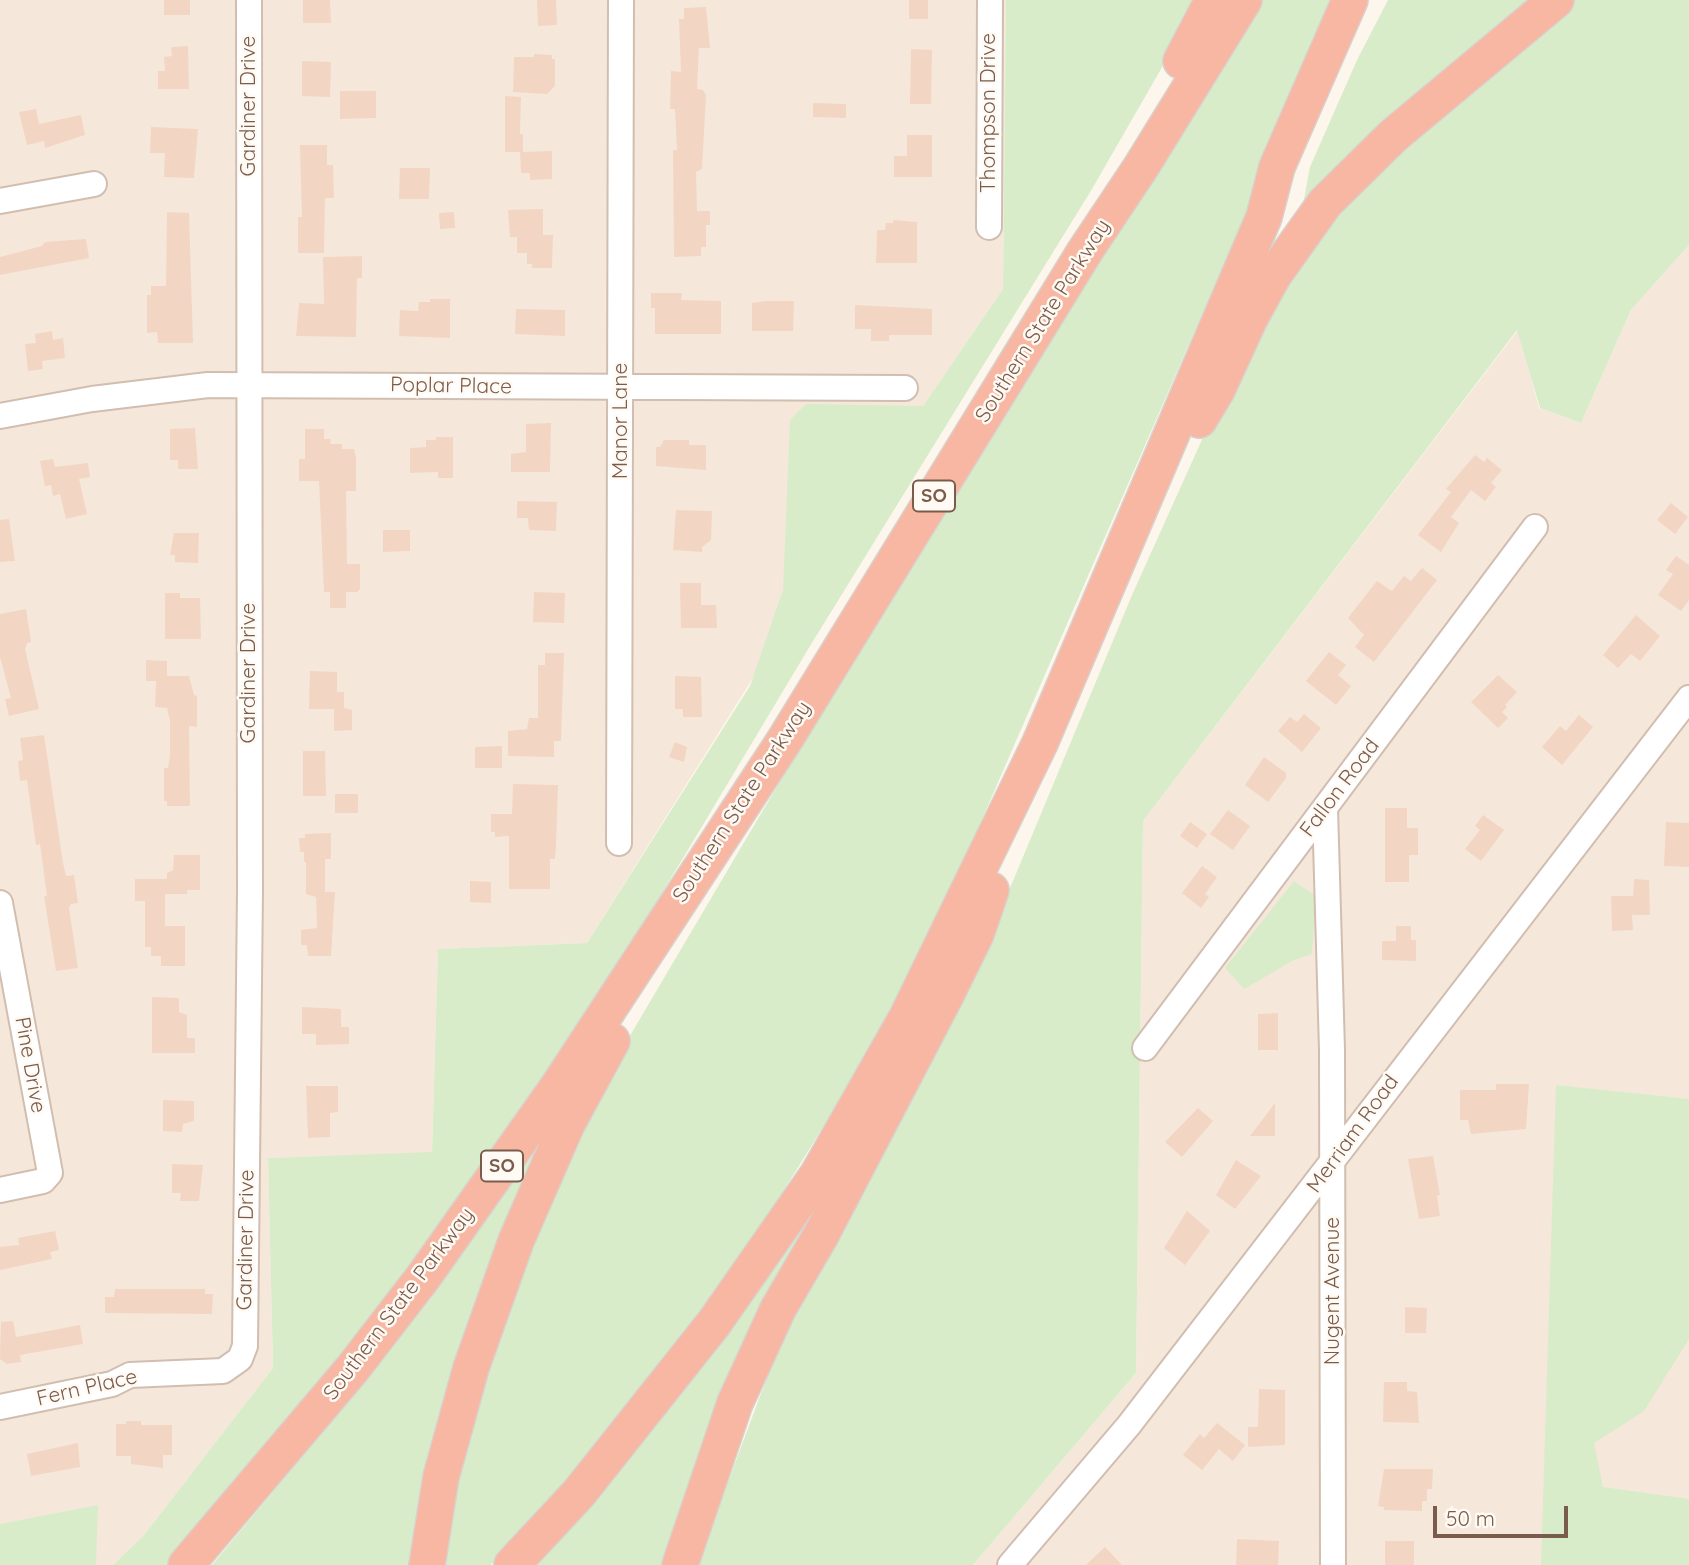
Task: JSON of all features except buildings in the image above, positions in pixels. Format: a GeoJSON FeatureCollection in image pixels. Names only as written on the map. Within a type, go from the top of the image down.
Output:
{"type":"FeatureCollection","features":[{"type":"Feature","properties":{"kind":"highway"},"geometry":{"type":"LineString","coordinates":[[1085,251],[1124,158],[1213,0]]}},
{"type":"Feature","properties":{"kind":"highway","name":"Southern State Parkway"},"geometry":{"type":"LineString","coordinates":[[186,1565],[353,1368],[424,1276],[559,1085],[784,741],[1085,251],[1141,167],[1244,0]]}},
{"type":"Feature","properties":{"kind":"highway"},"geometry":{"type":"LineString","coordinates":[[512,1565],[579,1493],[714,1323],[818,1174],[908,1015],[1040,743],[1265,217],[1277,167],[1350,0]]}},
{"type":"Feature","properties":{"kind":"highway"},"geometry":{"type":"LineString","coordinates":[[1265,217],[1294,175],[1376,0]]}},
{"type":"Feature","properties":{"kind":"highway"},"geometry":{"type":"LineString","coordinates":[[1130,533],[1217,390],[1250,318],[1273,276],[1311,220],[1373,155],[1547,4]]}},
{"type":"Feature","properties":{"kind":"highway"},"geometry":{"type":"LineString","coordinates":[[427,1565],[441,1477],[467,1380],[516,1241],[567,1124],[784,741]]}},
{"type":"Feature","properties":{"kind":"highway"},"geometry":{"type":"LineString","coordinates":[[680,1565],[736,1403],[778,1309],[834,1212],[976,934],[1040,743]]}},
{"type":"Feature","properties":{"kind":"street","name":"Gardiner Drive"},"geometry":{"type":"LineString","coordinates":[[246,1346],[250,891],[249,0]]}},
{"type":"Feature","properties":{"kind":"street","name":"Manor Lane"},"geometry":{"type":"LineString","coordinates":[[619,843],[621,0]]}},
{"type":"Feature","properties":{"kind":"street","name":"Thompson Drive"},"geometry":{"type":"LineString","coordinates":[[989,227],[990,0]]}},
{"type":"Feature","properties":{"kind":"street"},"geometry":{"type":"LineString","coordinates":[[0,201],[94,184]]}},
{"type":"Feature","properties":{"kind":"street","name":"Poplar Place"},"geometry":{"type":"LineString","coordinates":[[0,416],[92,399],[208,385],[905,388]]}},
{"type":"Feature","properties":{"kind":"street","name":"Fallon Road"},"geometry":{"type":"LineString","coordinates":[[1145,1048],[1535,527]]}},
{"type":"Feature","properties":{"kind":"street","name":"Merriam Road"},"geometry":{"type":"LineString","coordinates":[[1010,1565],[1129,1425],[1333,1164],[1417,1049],[1689,698]]}},
{"type":"Feature","properties":{"kind":"street","name":"Nugent Avenue"},"geometry":{"type":"LineString","coordinates":[[1325,808],[1333,1164],[1334,1565]]}},
{"type":"Feature","properties":{"kind":"street","name":"Pine Drive"},"geometry":{"type":"LineString","coordinates":[[0,903],[50,1173],[43,1181],[0,1190]]}},
{"type":"Feature","properties":{"kind":"street","name":"Fern Place"},"geometry":{"type":"LineString","coordinates":[[0,1407],[112,1384],[130,1375],[223,1371],[240,1359],[246,1346]]}},
{"type":"Feature","properties":{"kind":"shaded area"},"geometry":{"type":"Polygon","coordinates":[[[0,0],[1006,0],[1003,289],[923,406],[587,943],[438,949],[432,1153],[268,1158],[273,1368],[144,1535],[113,1565],[0,1565],[0,0]]]}},
{"type":"Feature","properties":{"kind":"shaded area"},"geometry":{"type":"Polygon","coordinates":[[[1689,245],[1689,1565],[973,1565],[1136,1373],[1143,821],[1518,330],[1539,408],[1581,423],[1631,310],[1689,245]]]}},
{"type":"Feature","properties":{"kind":"green space"},"geometry":{"type":"Polygon","coordinates":[[[1006,0],[1194,0],[1180,36],[1092,189],[810,646],[610,980],[430,1242],[305,1406],[169,1565],[113,1565],[144,1535],[273,1368],[268,1158],[432,1152],[438,949],[587,943],[750,686],[783,590],[790,420],[806,404],[923,406],[1003,289],[1006,0]]]}},
{"type":"Feature","properties":{"kind":"green space"},"geometry":{"type":"Polygon","coordinates":[[[1260,0],[1339,0],[931,936],[828,1119],[728,1280],[606,1442],[491,1565],[441,1565],[458,1460],[508,1293],[592,1100],[798,751],[1260,0]]]}},
{"type":"Feature","properties":{"kind":"green space"},"geometry":{"type":"Polygon","coordinates":[[[1388,0],[1532,0],[1302,210],[1310,167],[1357,60],[1388,0]]]}},
{"type":"Feature","properties":{"kind":"green space"},"geometry":{"type":"Polygon","coordinates":[[[1571,0],[1689,0],[1689,245],[1631,310],[1581,423],[1540,408],[1517,330],[1143,821],[1136,1373],[973,1565],[697,1565],[787,1324],[934,1047],[1013,881],[1132,595],[1260,311],[1335,206],[1571,0]]]}},
{"type":"Feature","properties":{"kind":"green space"},"geometry":{"type":"Polygon","coordinates":[[[1294,881],[1316,896],[1312,954],[1294,960],[1244,989],[1225,968],[1294,881]]]}},
{"type":"Feature","properties":{"kind":"green space"},"geometry":{"type":"Polygon","coordinates":[[[1556,1085],[1689,1099],[1689,1339],[1644,1411],[1594,1443],[1603,1487],[1689,1499],[1689,1565],[1541,1565],[1556,1085]]]}},
{"type":"Feature","properties":{"kind":"green space"},"geometry":{"type":"Polygon","coordinates":[[[533,1155],[454,1392],[410,1565],[212,1565],[376,1368],[533,1155]]]}},
{"type":"Feature","properties":{"kind":"green space"},"geometry":{"type":"Polygon","coordinates":[[[830,1182],[670,1565],[538,1565],[653,1429],[745,1309],[830,1182]]]}},
{"type":"Feature","properties":{"kind":"green space"},"geometry":{"type":"Polygon","coordinates":[[[98,1505],[96,1565],[0,1565],[0,1524],[98,1505]]]}}]}
